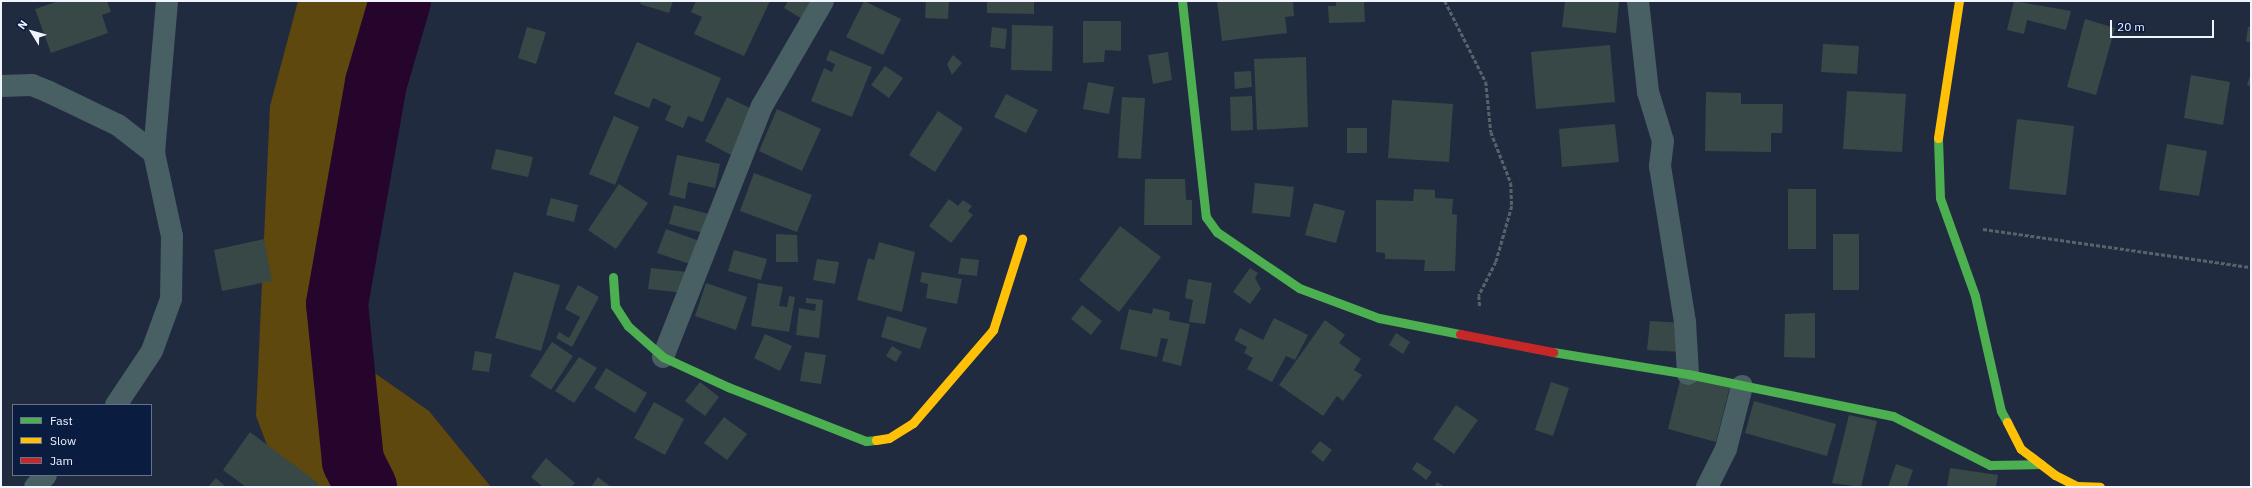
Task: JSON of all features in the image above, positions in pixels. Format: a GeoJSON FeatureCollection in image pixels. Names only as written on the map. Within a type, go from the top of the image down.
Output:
{"type":"FeatureCollection","features":[{"type":"Feature","properties":{"kind":"street"},"geometry":{"type":"LineString","coordinates":[[117,404],[152,351],[171,298],[172,236],[154,153],[167,1]]}},
{"type":"Feature","properties":{"kind":"street"},"geometry":{"type":"LineString","coordinates":[[663,356],[762,106],[823,1]]}},
{"type":"Feature","properties":{"kind":"street"},"geometry":{"type":"LineString","coordinates":[[1182,1],[1196,115],[1202,198],[1206,217],[1217,232],[1299,288],[1379,318],[1622,365],[1688,374],[1893,416],[1990,465],[2049,475],[2077,486],[2100,487]]}},
{"type":"Feature","properties":{"kind":"street"},"geometry":{"type":"LineString","coordinates":[[1638,1],[1648,92],[1663,141],[1660,166],[1685,322],[1688,374]]}},
{"type":"Feature","properties":{"kind":"street"},"geometry":{"type":"LineString","coordinates":[[1959,1],[1937,144],[1940,198],[1975,296],[2001,411],[2021,449],[2049,475]]}},
{"type":"Feature","properties":{"kind":"street"},"geometry":{"type":"LineString","coordinates":[[1,86],[32,85],[49,92],[118,125],[154,153]]}},
{"type":"Feature","properties":{"kind":"street"},"geometry":{"type":"LineString","coordinates":[[613,277],[615,306],[619,313],[628,326],[663,356],[728,388],[866,440],[890,438],[913,423],[993,330],[1022,239]]}},
{"type":"Feature","properties":{"kind":"street"},"geometry":{"type":"LineString","coordinates":[[1707,487],[1726,449],[1742,386]]}},
{"type":"Feature","properties":{"kind":"street"},"geometry":{"type":"LineString","coordinates":[[35,487],[45,476]]}},
{"type":"Feature","properties":{"kind":"path"},"geometry":{"type":"LineString","coordinates":[[1445,1],[1486,82],[1491,132],[1511,183],[1512,206],[1506,232],[1496,262],[1479,296],[1482,338]]}},
{"type":"Feature","properties":{"kind":"path"},"geometry":{"type":"LineString","coordinates":[[1949,224],[2251,267]]}},
{"type":"Feature","properties":{"kind":"shaded area"},"geometry":{"type":"Polygon","coordinates":[[[298,1],[393,1],[376,67],[352,207],[346,353],[429,411],[491,487],[283,487],[256,416],[270,106],[298,1]]]}},
{"type":"Feature","properties":{"kind":"building"},"geometry":{"type":"Polygon","coordinates":[[[59,1],[107,1],[111,12],[102,15],[108,33],[51,53],[35,9],[59,1]]]}},
{"type":"Feature","properties":{"kind":"building"},"geometry":{"type":"Polygon","coordinates":[[[641,1],[673,1],[669,13],[640,4],[641,1]]]}},
{"type":"Feature","properties":{"kind":"building"},"geometry":{"type":"Polygon","coordinates":[[[696,1],[770,1],[744,56],[694,34],[702,17],[691,12],[696,1]]]}},
{"type":"Feature","properties":{"kind":"building"},"geometry":{"type":"Polygon","coordinates":[[[788,1],[815,1],[804,20],[784,8],[788,1]]]}},
{"type":"Feature","properties":{"kind":"building"},"geometry":{"type":"Polygon","coordinates":[[[864,1],[901,19],[883,55],[846,37],[864,1]]]}},
{"type":"Feature","properties":{"kind":"building"},"geometry":{"type":"Polygon","coordinates":[[[926,1],[949,1],[948,19],[925,18],[926,1]]]}},
{"type":"Feature","properties":{"kind":"building"},"geometry":{"type":"Polygon","coordinates":[[[987,1],[1034,1],[1034,14],[987,13],[987,1]]]}},
{"type":"Feature","properties":{"kind":"building"},"geometry":{"type":"Polygon","coordinates":[[[1217,1],[1293,1],[1294,16],[1285,17],[1287,33],[1222,41],[1217,1]]]}},
{"type":"Feature","properties":{"kind":"building"},"geometry":{"type":"Polygon","coordinates":[[[1336,1],[1364,1],[1365,22],[1329,23],[1328,6],[1336,6],[1336,1]]]}},
{"type":"Feature","properties":{"kind":"building"},"geometry":{"type":"Polygon","coordinates":[[[1565,1],[1619,1],[1616,33],[1562,27],[1565,1]]]}},
{"type":"Feature","properties":{"kind":"building"},"geometry":{"type":"Polygon","coordinates":[[[2014,1],[2071,11],[2066,30],[2027,20],[2024,34],[2007,30],[2014,1]]]}},
{"type":"Feature","properties":{"kind":"building"},"geometry":{"type":"Polygon","coordinates":[[[2085,19],[2115,28],[2096,95],[2067,87],[2085,19]]]}},
{"type":"Feature","properties":{"kind":"building"},"geometry":{"type":"Polygon","coordinates":[[[1083,21],[1121,21],[1121,51],[1105,50],[1104,62],[1083,63],[1083,21]]]}},
{"type":"Feature","properties":{"kind":"building"},"geometry":{"type":"Polygon","coordinates":[[[1012,25],[1053,26],[1052,71],[1011,70],[1012,25]]]}},
{"type":"Feature","properties":{"kind":"building"},"geometry":{"type":"Polygon","coordinates":[[[527,27],[546,32],[536,64],[518,58],[527,27]]]}},
{"type":"Feature","properties":{"kind":"building"},"geometry":{"type":"Polygon","coordinates":[[[992,27],[1007,29],[1005,49],[990,47],[992,27]]]}},
{"type":"Feature","properties":{"kind":"building"},"geometry":{"type":"Polygon","coordinates":[[[2248,27],[2251,27],[2251,42],[2246,42],[2248,27]]]}},
{"type":"Feature","properties":{"kind":"building"},"geometry":{"type":"Polygon","coordinates":[[[637,42],[721,78],[703,122],[688,116],[683,128],[665,120],[671,106],[653,98],[649,108],[614,94],[637,42]]]}},
{"type":"Feature","properties":{"kind":"building"},"geometry":{"type":"Polygon","coordinates":[[[1823,44],[1859,46],[1857,74],[1821,72],[1823,44]]]}},
{"type":"Feature","properties":{"kind":"building"},"geometry":{"type":"Polygon","coordinates":[[[1610,45],[1615,102],[1536,109],[1531,52],[1610,45]]]}},
{"type":"Feature","properties":{"kind":"building"},"geometry":{"type":"Polygon","coordinates":[[[830,50],[872,67],[852,117],[811,101],[824,68],[832,72],[835,64],[826,60],[830,50]]]}},
{"type":"Feature","properties":{"kind":"building"},"geometry":{"type":"Polygon","coordinates":[[[1168,52],[1172,80],[1153,84],[1148,55],[1168,52]]]}},
{"type":"Feature","properties":{"kind":"building"},"geometry":{"type":"Polygon","coordinates":[[[953,55],[962,63],[952,75],[947,64],[953,55]]]}},
{"type":"Feature","properties":{"kind":"building"},"geometry":{"type":"Polygon","coordinates":[[[1306,57],[1308,127],[1257,130],[1254,59],[1306,57]]]}},
{"type":"Feature","properties":{"kind":"building"},"geometry":{"type":"Polygon","coordinates":[[[885,66],[903,78],[889,98],[871,85],[885,66]]]}},
{"type":"Feature","properties":{"kind":"building"},"geometry":{"type":"Polygon","coordinates":[[[1251,71],[1252,87],[1235,89],[1234,72],[1251,71]]]}},
{"type":"Feature","properties":{"kind":"building"},"geometry":{"type":"Polygon","coordinates":[[[2251,73],[2251,87],[2247,85],[2251,73]]]}},
{"type":"Feature","properties":{"kind":"building"},"geometry":{"type":"Polygon","coordinates":[[[2191,75],[2230,82],[2223,125],[2184,118],[2191,75]]]}},
{"type":"Feature","properties":{"kind":"building"},"geometry":{"type":"Polygon","coordinates":[[[1088,82],[1114,87],[1109,114],[1083,109],[1088,82]]]}},
{"type":"Feature","properties":{"kind":"building"},"geometry":{"type":"Polygon","coordinates":[[[1847,91],[1906,94],[1902,152],[1843,149],[1847,91]]]}},
{"type":"Feature","properties":{"kind":"building"},"geometry":{"type":"Polygon","coordinates":[[[1706,92],[1741,93],[1741,104],[1783,104],[1782,133],[1771,133],[1771,152],[1705,151],[1706,92]]]}},
{"type":"Feature","properties":{"kind":"building"},"geometry":{"type":"Polygon","coordinates":[[[1006,94],[1038,110],[1026,133],[994,117],[1006,94]]]}},
{"type":"Feature","properties":{"kind":"building"},"geometry":{"type":"Polygon","coordinates":[[[1252,96],[1253,130],[1231,131],[1230,97],[1252,96]]]}},
{"type":"Feature","properties":{"kind":"building"},"geometry":{"type":"Polygon","coordinates":[[[727,97],[754,110],[731,155],[705,141],[727,97]]]}},
{"type":"Feature","properties":{"kind":"building"},"geometry":{"type":"Polygon","coordinates":[[[1122,97],[1145,98],[1141,159],[1118,158],[1122,97]]]}},
{"type":"Feature","properties":{"kind":"building"},"geometry":{"type":"Polygon","coordinates":[[[1392,100],[1453,104],[1449,162],[1388,158],[1392,100]]]}},
{"type":"Feature","properties":{"kind":"building"},"geometry":{"type":"Polygon","coordinates":[[[777,109],[821,129],[802,171],[759,151],[777,109]]]}},
{"type":"Feature","properties":{"kind":"building"},"geometry":{"type":"Polygon","coordinates":[[[938,111],[963,128],[935,172],[909,155],[938,111]]]}},
{"type":"Feature","properties":{"kind":"building"},"geometry":{"type":"Polygon","coordinates":[[[614,116],[639,127],[615,185],[589,174],[614,116]]]}},
{"type":"Feature","properties":{"kind":"building"},"geometry":{"type":"Polygon","coordinates":[[[2017,119],[2074,126],[2066,195],[2009,189],[2017,119]]]}},
{"type":"Feature","properties":{"kind":"building"},"geometry":{"type":"Polygon","coordinates":[[[1615,124],[1619,162],[1562,167],[1559,129],[1615,124]]]}},
{"type":"Feature","properties":{"kind":"building"},"geometry":{"type":"Polygon","coordinates":[[[1347,128],[1367,128],[1367,153],[1347,153],[1347,128]]]}},
{"type":"Feature","properties":{"kind":"building"},"geometry":{"type":"Polygon","coordinates":[[[2167,144],[2207,151],[2199,196],[2159,190],[2167,144]]]}},
{"type":"Feature","properties":{"kind":"building"},"geometry":{"type":"Polygon","coordinates":[[[496,149],[533,157],[528,177],[491,169],[496,149]]]}},
{"type":"Feature","properties":{"kind":"building"},"geometry":{"type":"Polygon","coordinates":[[[677,155],[720,164],[715,188],[688,182],[685,199],[669,195],[677,155]]]}},
{"type":"Feature","properties":{"kind":"building"},"geometry":{"type":"Polygon","coordinates":[[[754,173],[812,195],[797,232],[740,211],[754,173]]]}},
{"type":"Feature","properties":{"kind":"building"},"geometry":{"type":"Polygon","coordinates":[[[1145,179],[1185,179],[1186,200],[1192,200],[1192,225],[1144,225],[1145,179]]]}},
{"type":"Feature","properties":{"kind":"building"},"geometry":{"type":"Polygon","coordinates":[[[1255,183],[1294,187],[1290,217],[1252,213],[1255,183]]]}},
{"type":"Feature","properties":{"kind":"building"},"geometry":{"type":"Polygon","coordinates":[[[619,184],[648,203],[616,249],[588,230],[619,184]]]}},
{"type":"Feature","properties":{"kind":"building"},"geometry":{"type":"Polygon","coordinates":[[[1414,189],[1435,190],[1435,198],[1453,199],[1452,214],[1457,215],[1455,271],[1424,271],[1425,260],[1385,259],[1385,253],[1376,252],[1376,200],[1413,201],[1414,189]]]}},
{"type":"Feature","properties":{"kind":"building"},"geometry":{"type":"Polygon","coordinates":[[[1788,189],[1816,189],[1816,249],[1788,249],[1788,189]]]}},
{"type":"Feature","properties":{"kind":"building"},"geometry":{"type":"Polygon","coordinates":[[[551,198],[578,205],[574,222],[546,215],[551,198]]]}},
{"type":"Feature","properties":{"kind":"building"},"geometry":{"type":"Polygon","coordinates":[[[949,199],[958,206],[963,200],[972,206],[968,211],[973,215],[951,243],[929,226],[949,199]]]}},
{"type":"Feature","properties":{"kind":"building"},"geometry":{"type":"Polygon","coordinates":[[[1314,203],[1345,211],[1336,243],[1305,235],[1314,203]]]}},
{"type":"Feature","properties":{"kind":"building"},"geometry":{"type":"Polygon","coordinates":[[[674,205],[713,215],[707,234],[669,224],[674,205]]]}},
{"type":"Feature","properties":{"kind":"building"},"geometry":{"type":"Polygon","coordinates":[[[1120,226],[1161,257],[1119,312],[1079,280],[1120,226]]]}},
{"type":"Feature","properties":{"kind":"building"},"geometry":{"type":"Polygon","coordinates":[[[666,229],[702,242],[693,265],[657,253],[666,229]]]}},
{"type":"Feature","properties":{"kind":"building"},"geometry":{"type":"Polygon","coordinates":[[[776,234],[797,235],[798,262],[776,262],[776,234]]]}},
{"type":"Feature","properties":{"kind":"building"},"geometry":{"type":"Polygon","coordinates":[[[1833,234],[1859,234],[1859,290],[1833,290],[1833,234]]]}},
{"type":"Feature","properties":{"kind":"building"},"geometry":{"type":"Polygon","coordinates":[[[264,239],[272,281],[222,291],[214,250],[264,239]]]}},
{"type":"Feature","properties":{"kind":"building"},"geometry":{"type":"Polygon","coordinates":[[[879,242],[915,252],[902,312],[857,300],[868,258],[874,260],[879,242]]]}},
{"type":"Feature","properties":{"kind":"building"},"geometry":{"type":"Polygon","coordinates":[[[734,250],[767,259],[761,280],[728,271],[734,250]]]}},
{"type":"Feature","properties":{"kind":"building"},"geometry":{"type":"Polygon","coordinates":[[[961,258],[979,260],[977,276],[958,274],[961,258]]]}},
{"type":"Feature","properties":{"kind":"building"},"geometry":{"type":"Polygon","coordinates":[[[817,259],[839,262],[835,284],[813,280],[817,259]]]}},
{"type":"Feature","properties":{"kind":"building"},"geometry":{"type":"Polygon","coordinates":[[[651,268],[687,272],[684,293],[648,289],[651,268]]]}},
{"type":"Feature","properties":{"kind":"building"},"geometry":{"type":"Polygon","coordinates":[[[1250,268],[1258,273],[1255,278],[1261,289],[1250,304],[1233,292],[1250,268]]]}},
{"type":"Feature","properties":{"kind":"building"},"geometry":{"type":"Polygon","coordinates":[[[514,272],[560,285],[541,351],[495,338],[514,272]]]}},
{"type":"Feature","properties":{"kind":"building"},"geometry":{"type":"Polygon","coordinates":[[[922,272],[962,279],[957,304],[926,298],[928,284],[920,282],[922,272]]]}},
{"type":"Feature","properties":{"kind":"building"},"geometry":{"type":"Polygon","coordinates":[[[1188,279],[1212,283],[1205,324],[1189,322],[1193,300],[1185,298],[1188,279]]]}},
{"type":"Feature","properties":{"kind":"building"},"geometry":{"type":"Polygon","coordinates":[[[706,283],[747,297],[736,330],[695,316],[706,283]]]}},
{"type":"Feature","properties":{"kind":"building"},"geometry":{"type":"Polygon","coordinates":[[[758,283],[783,287],[779,306],[787,307],[789,296],[795,297],[789,332],[751,326],[758,283]]]}},
{"type":"Feature","properties":{"kind":"building"},"geometry":{"type":"Polygon","coordinates":[[[578,285],[599,297],[572,347],[556,338],[559,332],[569,338],[580,317],[565,309],[578,285]]]}},
{"type":"Feature","properties":{"kind":"building"},"geometry":{"type":"Polygon","coordinates":[[[806,298],[823,300],[819,338],[796,335],[799,308],[815,311],[816,304],[806,303],[806,298]]]}},
{"type":"Feature","properties":{"kind":"building"},"geometry":{"type":"Polygon","coordinates":[[[1082,305],[1102,321],[1091,335],[1071,319],[1082,305]]]}},
{"type":"Feature","properties":{"kind":"building"},"geometry":{"type":"Polygon","coordinates":[[[1153,308],[1170,312],[1169,320],[1190,324],[1181,366],[1162,361],[1168,339],[1161,338],[1157,357],[1120,349],[1129,309],[1152,314],[1153,308]]]}},
{"type":"Feature","properties":{"kind":"building"},"geometry":{"type":"Polygon","coordinates":[[[1815,313],[1815,358],[1784,357],[1785,314],[1815,313]]]}},
{"type":"Feature","properties":{"kind":"building"},"geometry":{"type":"Polygon","coordinates":[[[887,316],[927,328],[920,349],[881,337],[887,316]]]}},
{"type":"Feature","properties":{"kind":"building"},"geometry":{"type":"Polygon","coordinates":[[[1274,318],[1308,335],[1295,360],[1286,356],[1272,382],[1247,369],[1253,358],[1244,353],[1247,347],[1234,340],[1240,328],[1263,340],[1274,318]]]}},
{"type":"Feature","properties":{"kind":"building"},"geometry":{"type":"Polygon","coordinates":[[[1325,320],[1345,335],[1339,343],[1361,359],[1354,370],[1362,375],[1343,401],[1337,396],[1323,416],[1279,385],[1325,320]]]}},
{"type":"Feature","properties":{"kind":"building"},"geometry":{"type":"Polygon","coordinates":[[[1650,321],[1683,323],[1682,352],[1647,350],[1650,321]]]}},
{"type":"Feature","properties":{"kind":"building"},"geometry":{"type":"Polygon","coordinates":[[[1396,333],[1410,342],[1403,354],[1389,345],[1396,333]]]}},
{"type":"Feature","properties":{"kind":"building"},"geometry":{"type":"Polygon","coordinates":[[[765,334],[792,346],[780,371],[754,358],[765,334]]]}},
{"type":"Feature","properties":{"kind":"building"},"geometry":{"type":"Polygon","coordinates":[[[552,342],[573,356],[551,390],[530,376],[552,342]]]}},
{"type":"Feature","properties":{"kind":"building"},"geometry":{"type":"Polygon","coordinates":[[[892,346],[902,352],[896,362],[886,356],[892,346]]]}},
{"type":"Feature","properties":{"kind":"building"},"geometry":{"type":"Polygon","coordinates":[[[475,351],[492,354],[489,372],[472,370],[475,351]]]}},
{"type":"Feature","properties":{"kind":"building"},"geometry":{"type":"Polygon","coordinates":[[[805,352],[826,355],[821,384],[800,381],[805,352]]]}},
{"type":"Feature","properties":{"kind":"building"},"geometry":{"type":"Polygon","coordinates":[[[579,357],[597,368],[574,403],[555,391],[579,357]]]}},
{"type":"Feature","properties":{"kind":"building"},"geometry":{"type":"Polygon","coordinates":[[[606,368],[647,393],[635,413],[594,388],[606,368]]]}},
{"type":"Feature","properties":{"kind":"building"},"geometry":{"type":"Polygon","coordinates":[[[1682,373],[1730,386],[1716,442],[1668,429],[1682,373]]]}},
{"type":"Feature","properties":{"kind":"building"},"geometry":{"type":"Polygon","coordinates":[[[700,382],[719,397],[705,416],[685,401],[700,382]]]}},
{"type":"Feature","properties":{"kind":"building"},"geometry":{"type":"Polygon","coordinates":[[[1551,382],[1569,388],[1553,436],[1535,430],[1551,382]]]}},
{"type":"Feature","properties":{"kind":"building"},"geometry":{"type":"Polygon","coordinates":[[[1754,401],[1836,424],[1827,456],[1745,433],[1754,401]]]}},
{"type":"Feature","properties":{"kind":"building"},"geometry":{"type":"Polygon","coordinates":[[[654,402],[684,419],[665,455],[634,438],[654,402]]]}},
{"type":"Feature","properties":{"kind":"building"},"geometry":{"type":"Polygon","coordinates":[[[1456,405],[1478,420],[1454,454],[1433,439],[1456,405]]]}},
{"type":"Feature","properties":{"kind":"building"},"geometry":{"type":"Polygon","coordinates":[[[1849,415],[1877,421],[1861,487],[1832,483],[1849,415]]]}},
{"type":"Feature","properties":{"kind":"building"},"geometry":{"type":"Polygon","coordinates":[[[724,417],[747,434],[727,460],[704,443],[724,417]]]}},
{"type":"Feature","properties":{"kind":"building"},"geometry":{"type":"Polygon","coordinates":[[[250,432],[318,483],[315,487],[246,487],[223,470],[250,432]]]}},
{"type":"Feature","properties":{"kind":"building"},"geometry":{"type":"Polygon","coordinates":[[[1320,441],[1332,450],[1323,462],[1311,452],[1320,441]]]}},
{"type":"Feature","properties":{"kind":"building"},"geometry":{"type":"Polygon","coordinates":[[[546,458],[575,483],[571,487],[543,487],[531,477],[546,458]]]}},
{"type":"Feature","properties":{"kind":"building"},"geometry":{"type":"Polygon","coordinates":[[[1417,462],[1432,472],[1426,480],[1412,469],[1417,462]]]}},
{"type":"Feature","properties":{"kind":"building"},"geometry":{"type":"Polygon","coordinates":[[[1896,464],[1913,470],[1907,487],[1888,487],[1896,464]]]}},
{"type":"Feature","properties":{"kind":"building"},"geometry":{"type":"Polygon","coordinates":[[[1950,468],[1998,475],[1996,487],[1947,487],[1950,468]]]}},
{"type":"Feature","properties":{"kind":"building"},"geometry":{"type":"Polygon","coordinates":[[[598,477],[611,487],[591,487],[598,477]]]}},
{"type":"Feature","properties":{"kind":"building"},"geometry":{"type":"Polygon","coordinates":[[[216,478],[226,487],[208,487],[216,478]]]}},
{"type":"Feature","properties":{"kind":"building"},"geometry":{"type":"Polygon","coordinates":[[[1437,482],[1445,487],[1434,487],[1437,482]]]}},
{"type":"Feature","properties":{"kind":"waterway"},"geometry":{"type":"LineString","coordinates":[[366,487],[353,461],[337,304],[376,83],[400,1]]}},
{"type":"Feature","properties":{"kind":"traffic: fast"},"geometry":{"type":"LineString","coordinates":[[1182,1],[1206,217],[1217,232],[1299,288],[1379,318],[1460,334]]}},
{"type":"Feature","properties":{"kind":"traffic: fast"},"geometry":{"type":"LineString","coordinates":[[1938,138],[1940,198],[1975,296],[2001,411],[2007,422]]}},
{"type":"Feature","properties":{"kind":"traffic: fast"},"geometry":{"type":"LineString","coordinates":[[613,277],[615,306],[628,326],[663,357],[728,387],[866,441],[876,440]]}},
{"type":"Feature","properties":{"kind":"traffic: fast"},"geometry":{"type":"LineString","coordinates":[[1553,352],[1688,374],[1893,416],[1990,465],[2041,464]]}},
{"type":"Feature","properties":{"kind":"traffic: slow"},"geometry":{"type":"LineString","coordinates":[[1938,138],[1959,1]]}},
{"type":"Feature","properties":{"kind":"traffic: slow"},"geometry":{"type":"LineString","coordinates":[[876,440],[889,438],[913,423],[993,330],[1022,239]]}},
{"type":"Feature","properties":{"kind":"traffic: slow"},"geometry":{"type":"LineString","coordinates":[[2007,422],[2021,449],[2055,475],[2077,486],[2100,487]]}},
{"type":"Feature","properties":{"kind":"traffic: jam"},"geometry":{"type":"LineString","coordinates":[[1460,334],[1553,352]]}}]}
